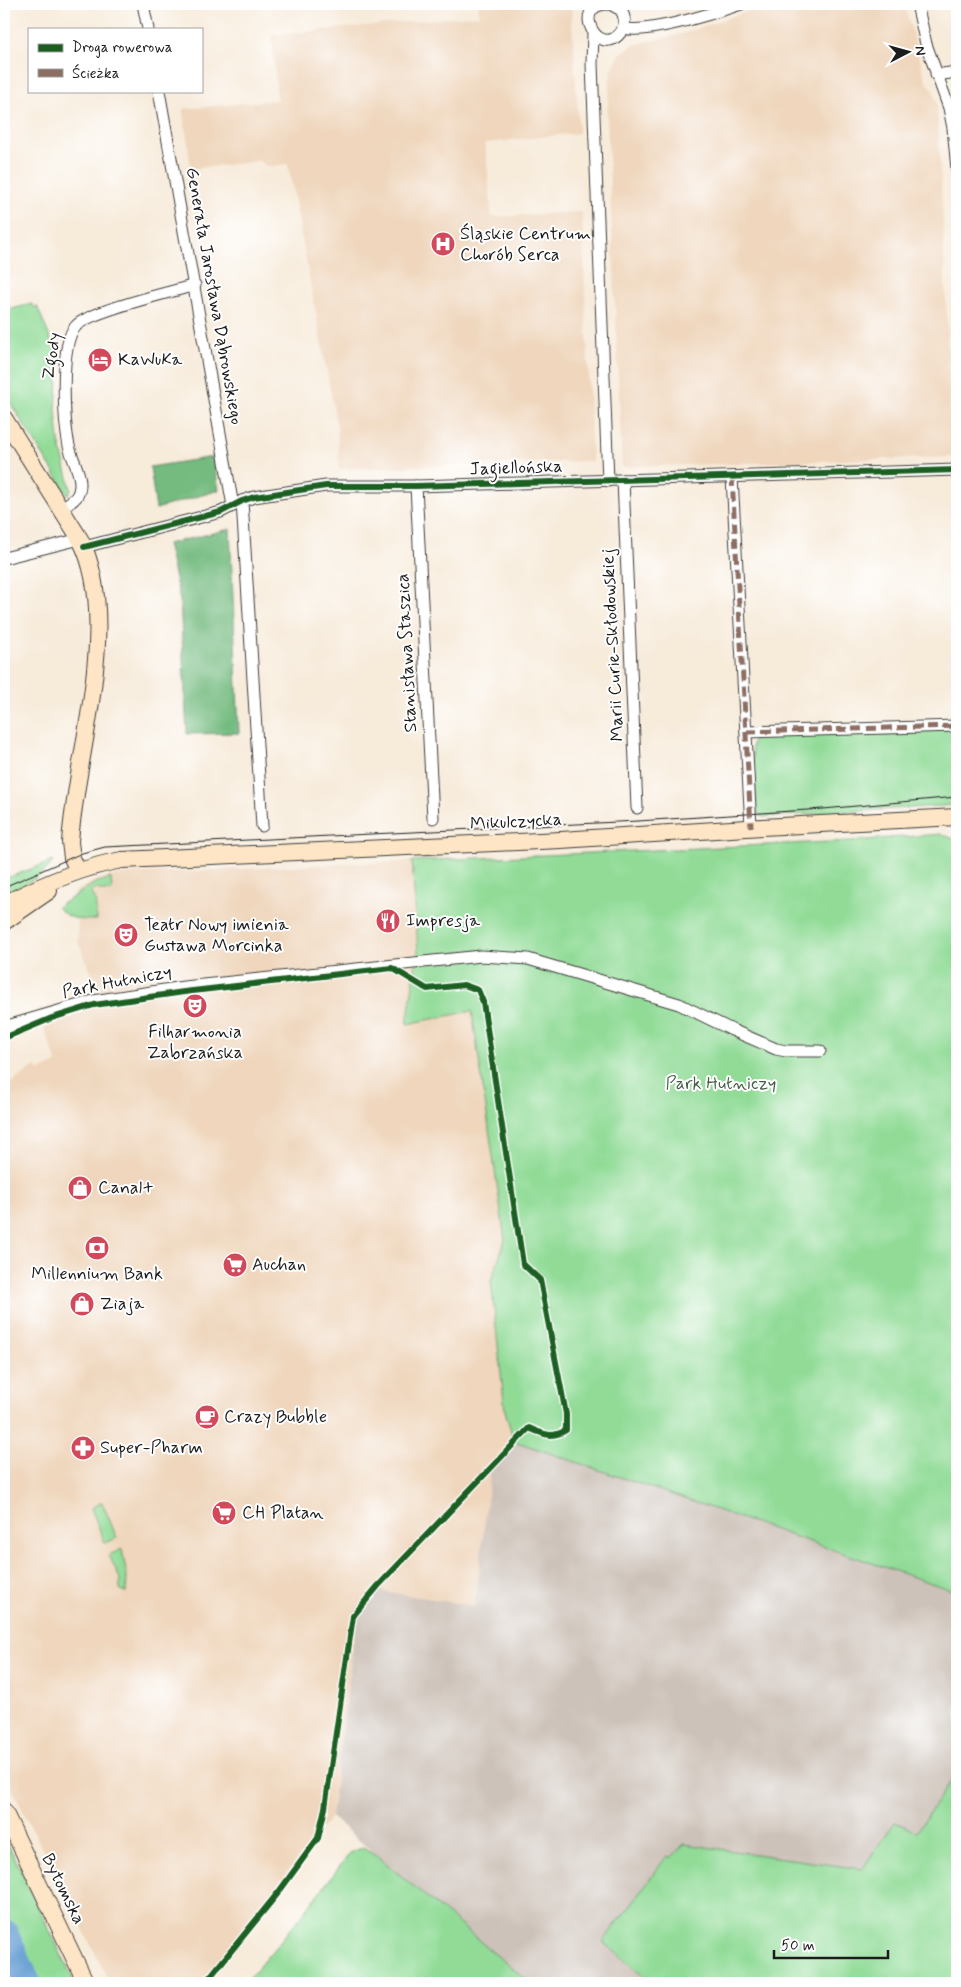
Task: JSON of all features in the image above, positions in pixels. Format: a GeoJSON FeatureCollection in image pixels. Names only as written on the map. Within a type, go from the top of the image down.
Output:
{"type":"FeatureCollection","features":[{"type":"Feature","properties":{"kind":"main road"},"geometry":{"type":"LineString","coordinates":[[4,418],[82,543],[95,587],[97,635],[91,694],[71,833],[71,852],[78,871]]}},
{"type":"Feature","properties":{"kind":"main road","name":"Mikulczycka"},"geometry":{"type":"LineString","coordinates":[[78,871],[99,864],[122,860],[532,841],[957,817]]}},
{"type":"Feature","properties":{"kind":"main road"},"geometry":{"type":"LineString","coordinates":[[4,904],[78,871]]}},
{"type":"Feature","properties":{"kind":"main road"},"geometry":{"type":"LineString","coordinates":[[4,922],[78,871]]}},
{"type":"Feature","properties":{"kind":"main road","name":"Bytomska"},"geometry":{"type":"LineString","coordinates":[[4,1811],[86,1983]]}},
{"type":"Feature","properties":{"kind":"street"},"geometry":{"type":"LineString","coordinates":[[143,4],[148,28]]}},
{"type":"Feature","properties":{"kind":"street"},"geometry":{"type":"LineString","coordinates":[[609,4],[621,10],[624,16],[623,28],[615,37],[610,39],[598,37],[589,27],[591,12],[596,7],[609,4]]}},
{"type":"Feature","properties":{"kind":"street"},"geometry":{"type":"LineString","coordinates":[[623,28],[632,30],[665,25],[704,16],[741,4]]}},
{"type":"Feature","properties":{"kind":"street"},"geometry":{"type":"LineString","coordinates":[[917,4],[926,44],[949,108],[957,169]]}},
{"type":"Feature","properties":{"kind":"street"},"geometry":{"type":"LineString","coordinates":[[593,33],[592,64],[608,481]]}},
{"type":"Feature","properties":{"kind":"street"},"geometry":{"type":"LineString","coordinates":[[936,75],[957,72]]}},
{"type":"Feature","properties":{"kind":"street","name":"Generała Jarosława Dąbrowskiego"},"geometry":{"type":"LineString","coordinates":[[159,92],[238,503],[262,826]]}},
{"type":"Feature","properties":{"kind":"street","name":"Zgody"},"geometry":{"type":"LineString","coordinates":[[61,508],[75,499],[80,488],[69,446],[64,398],[69,339],[75,326],[80,322],[108,311],[195,285]]}},
{"type":"Feature","properties":{"kind":"street","name":"Jagiellońska"},"geometry":{"type":"LineString","coordinates":[[4,558],[82,543],[221,512],[238,503],[326,486],[416,486],[957,470]]}},
{"type":"Feature","properties":{"kind":"street"},"geometry":{"type":"LineString","coordinates":[[732,477],[751,828]]}},
{"type":"Feature","properties":{"kind":"street","name":"Marii Curie-Skłodowskiej"},"geometry":{"type":"LineString","coordinates":[[623,480],[638,808]]}},
{"type":"Feature","properties":{"kind":"street","name":"Stanisława Staszica"},"geometry":{"type":"LineString","coordinates":[[416,486],[433,818]]}},
{"type":"Feature","properties":{"kind":"street"},"geometry":{"type":"LineString","coordinates":[[747,732],[957,726]]}},
{"type":"Feature","properties":{"kind":"street","name":"Park Hutniczy"},"geometry":{"type":"LineString","coordinates":[[4,1027],[93,1001],[184,986],[481,956],[528,959],[663,999],[700,1013],[732,1030],[776,1049],[786,1051],[820,1050]]}},
{"type":"Feature","properties":{"kind":"shaded area","name":"Śląskie Centrum Chorób Serca"},"geometry":{"type":"Polygon","coordinates":[[[478,4],[571,4],[579,133],[485,143],[492,217],[582,212],[592,461],[339,469],[337,426],[288,164],[268,167],[259,161],[191,169],[183,109],[277,100],[272,35],[479,15],[478,4]]]}},
{"type":"Feature","properties":{"kind":"shaded area"},"geometry":{"type":"Polygon","coordinates":[[[766,4],[904,4],[926,81],[933,90],[937,103],[952,457],[622,467],[607,113],[611,73],[620,54],[633,45],[685,33],[766,4]]]}},
{"type":"Feature","properties":{"kind":"shaded area"},"geometry":{"type":"Polygon","coordinates":[[[412,861],[418,951],[407,1024],[472,1011],[505,1240],[491,1281],[505,1411],[514,1441],[491,1466],[475,1607],[376,1590],[358,1608],[331,1817],[201,1983],[110,1983],[4,1773],[4,1088],[36,1066],[39,1071],[57,1063],[37,1010],[99,992],[78,941],[76,891],[97,879],[126,874],[412,861]]]}},
{"type":"Feature","properties":{"kind":"shaded area"},"geometry":{"type":"Polygon","coordinates":[[[514,1441],[957,1592],[957,1780],[949,1783],[916,1833],[895,1822],[862,1869],[684,1844],[671,1858],[667,1856],[603,1942],[653,1983],[530,1983],[331,1817],[358,1608],[376,1590],[475,1606],[491,1466],[514,1441]]]}},
{"type":"Feature","properties":{"kind":"green space"},"geometry":{"type":"Polygon","coordinates":[[[32,304],[34,308],[37,306],[59,360],[56,411],[59,441],[71,490],[68,495],[4,393],[4,311],[32,304]]]}},
{"type":"Feature","properties":{"kind":"green space"},"geometry":{"type":"Polygon","coordinates":[[[213,457],[219,490],[156,509],[150,467],[213,457]]]}},
{"type":"Feature","properties":{"kind":"green space"},"geometry":{"type":"Polygon","coordinates":[[[230,529],[239,733],[187,734],[180,600],[167,544],[230,529]]]}},
{"type":"Feature","properties":{"kind":"green space"},"geometry":{"type":"Polygon","coordinates":[[[957,726],[957,805],[761,817],[756,809],[752,745],[755,736],[957,726]]]}},
{"type":"Feature","properties":{"kind":"green space","name":"Park Hutniczy"},"geometry":{"type":"Polygon","coordinates":[[[941,834],[957,840],[957,1592],[514,1441],[505,1411],[491,1281],[505,1240],[472,1011],[407,1024],[418,951],[412,861],[852,841],[941,834]]]}},
{"type":"Feature","properties":{"kind":"green space"},"geometry":{"type":"Polygon","coordinates":[[[53,861],[37,877],[4,894],[4,879],[53,861]]]}},
{"type":"Feature","properties":{"kind":"green space"},"geometry":{"type":"Polygon","coordinates":[[[111,878],[112,891],[101,891],[96,888],[91,894],[95,898],[97,920],[70,917],[57,907],[95,883],[111,878]]]}},
{"type":"Feature","properties":{"kind":"green space"},"geometry":{"type":"Polygon","coordinates":[[[102,1502],[117,1538],[105,1543],[91,1508],[102,1502]]]}},
{"type":"Feature","properties":{"kind":"green space"},"geometry":{"type":"Polygon","coordinates":[[[122,1549],[127,1576],[126,1593],[120,1589],[120,1579],[109,1555],[122,1549]]]}},
{"type":"Feature","properties":{"kind":"green space"},"geometry":{"type":"Polygon","coordinates":[[[957,1780],[957,1983],[653,1983],[603,1942],[667,1856],[671,1858],[684,1844],[862,1869],[895,1822],[917,1832],[949,1783],[957,1780]]]}},
{"type":"Feature","properties":{"kind":"green space"},"geometry":{"type":"Polygon","coordinates":[[[4,1836],[75,1983],[33,1983],[4,1920],[4,1836]]]}},
{"type":"Feature","properties":{"kind":"green space"},"geometry":{"type":"Polygon","coordinates":[[[363,1847],[376,1855],[530,1983],[245,1983],[298,1920],[351,1852],[363,1847]]]}},
{"type":"Feature","properties":{"kind":"green space"},"geometry":{"type":"Polygon","coordinates":[[[4,1952],[18,1983],[4,1983],[4,1952]]]}},
{"type":"Feature","properties":{"kind":"waterway"},"geometry":{"type":"LineString","coordinates":[[4,1933],[27,1983]]}},
{"type":"Feature","properties":{"kind":"tram line"},"geometry":{"type":"LineString","coordinates":[[4,887],[82,853],[105,847],[638,821],[823,809],[957,797]]}},
{"type":"Feature","properties":{"kind":"marked path"},"geometry":{"type":"LineString","coordinates":[[732,477],[751,827]]}},
{"type":"Feature","properties":{"kind":"marked path"},"geometry":{"type":"LineString","coordinates":[[747,732],[957,726]]}},
{"type":"Feature","properties":{"kind":"cycle path"},"geometry":{"type":"LineString","coordinates":[[84,547],[221,512],[254,497],[326,486],[416,486],[957,470]]}},
{"type":"Feature","properties":{"kind":"cycle path"},"geometry":{"type":"LineString","coordinates":[[4,1038],[52,1018],[94,1005],[184,992],[392,968],[427,989],[464,985],[478,990],[483,1002],[523,1264],[540,1280],[566,1414],[566,1430],[552,1435],[543,1434],[529,1428],[378,1586],[353,1616],[325,1808],[318,1838],[278,1893],[205,1983]]}},
{"type":"Feature","properties":{"kind":"place","name":"Śląskie Centrum Chorób Serca"},"geometry":{"type":"Point","coordinates":[443,244]}},
{"type":"Feature","properties":{"kind":"place","name":"KaWuKa"},"geometry":{"type":"Point","coordinates":[100,360]}},
{"type":"Feature","properties":{"kind":"place","name":"Impresja"},"geometry":{"type":"Point","coordinates":[388,921]}},
{"type":"Feature","properties":{"kind":"place","name":"Teatr Nowy imienia Gustawa Morcinka"},"geometry":{"type":"Point","coordinates":[126,935]}},
{"type":"Feature","properties":{"kind":"place","name":"Filharmonia Zabrzańska"},"geometry":{"type":"Point","coordinates":[195,1006]}},
{"type":"Feature","properties":{"kind":"place","name":"Canal+"},"geometry":{"type":"Point","coordinates":[80,1188]}},
{"type":"Feature","properties":{"kind":"place","name":"Millennium Bank"},"geometry":{"type":"Point","coordinates":[97,1248]}},
{"type":"Feature","properties":{"kind":"place","name":"Auchan"},"geometry":{"type":"Point","coordinates":[235,1265]}},
{"type":"Feature","properties":{"kind":"place","name":"Ziaja"},"geometry":{"type":"Point","coordinates":[82,1304]}},
{"type":"Feature","properties":{"kind":"place","name":"Crazy Bubble"},"geometry":{"type":"Point","coordinates":[207,1417]}},
{"type":"Feature","properties":{"kind":"place","name":"Super-Pharm"},"geometry":{"type":"Point","coordinates":[83,1448]}},
{"type":"Feature","properties":{"kind":"place","name":"CH Platan"},"geometry":{"type":"Point","coordinates":[224,1513]}}]}
